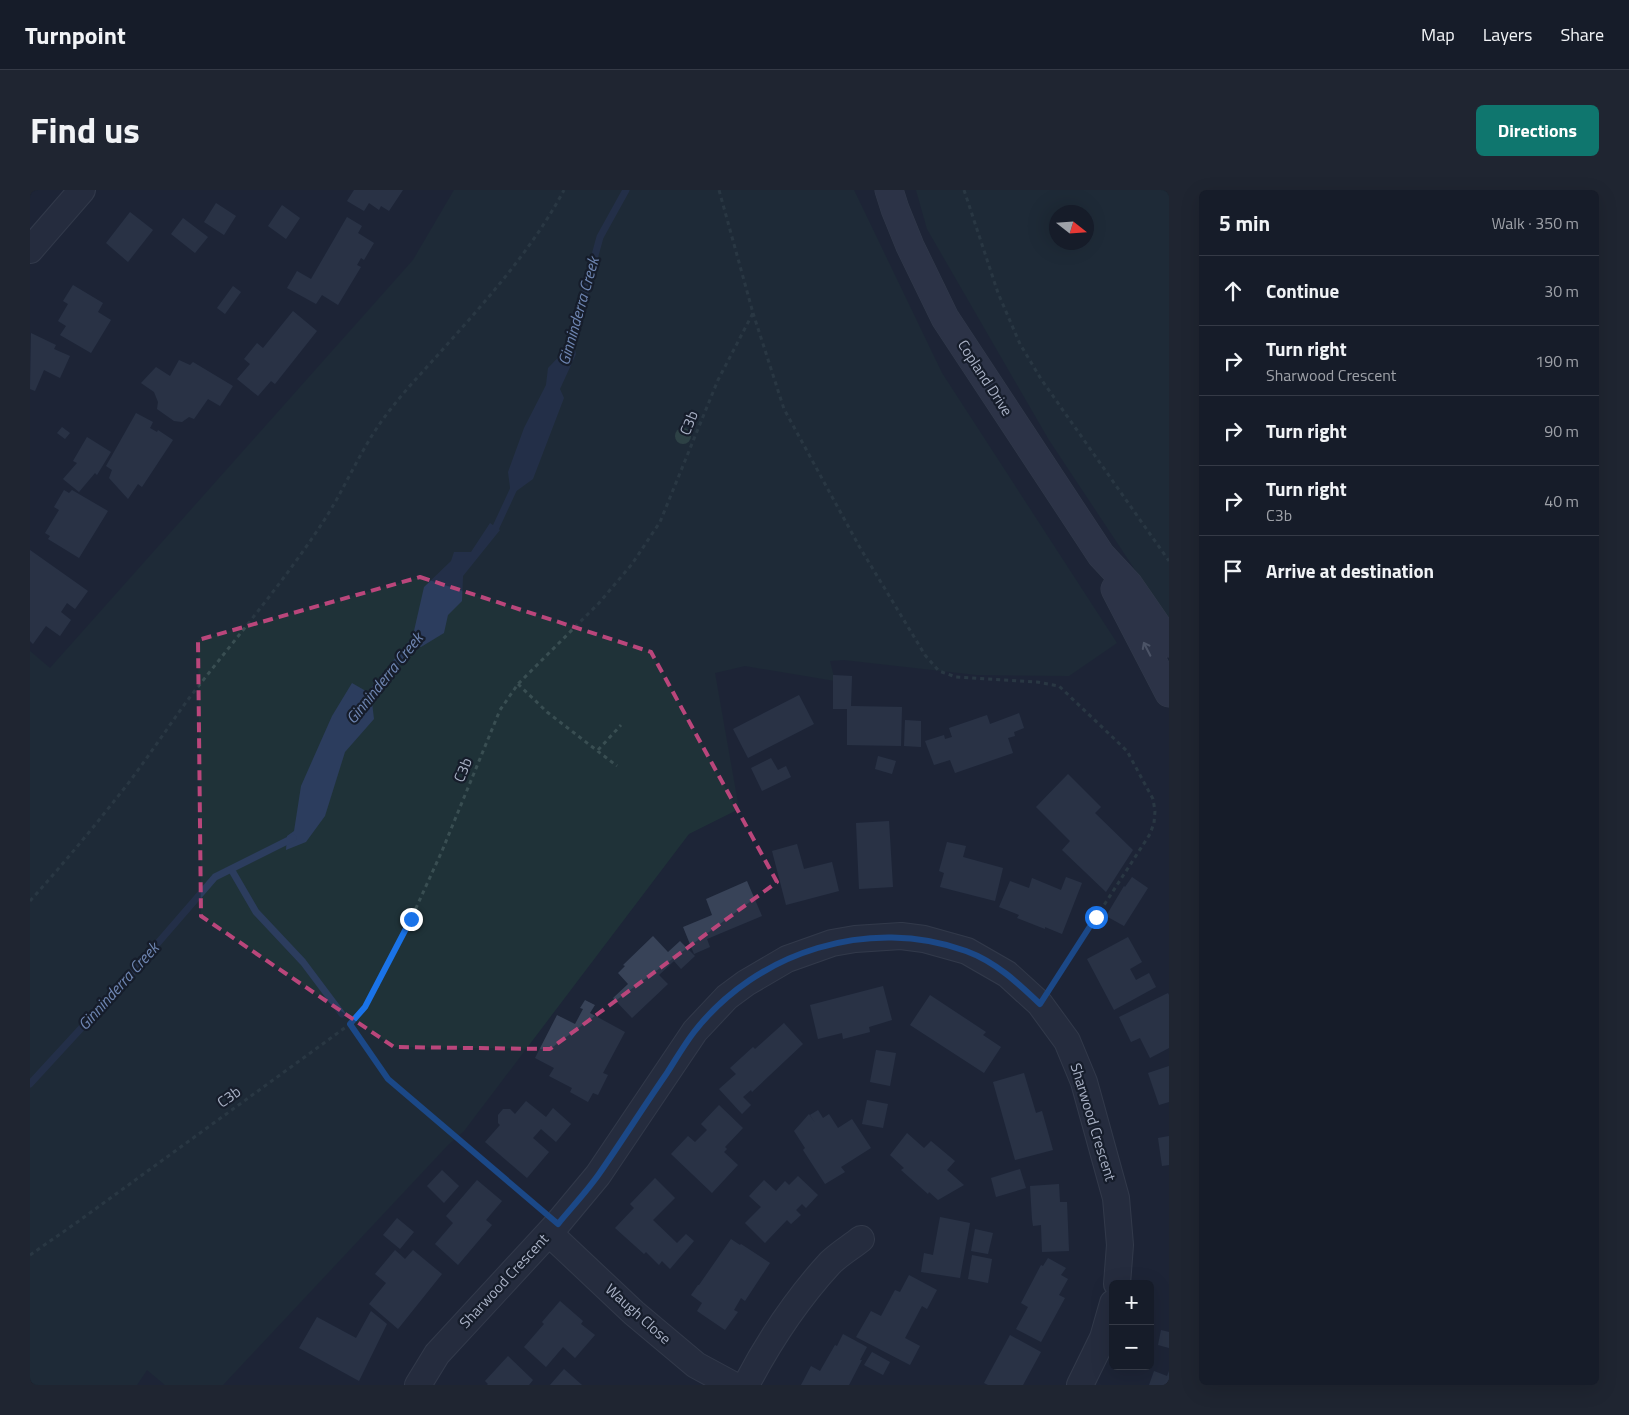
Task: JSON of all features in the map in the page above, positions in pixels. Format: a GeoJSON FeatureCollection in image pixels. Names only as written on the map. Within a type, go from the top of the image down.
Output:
{"type":"FeatureCollection","features":[{"type":"Feature","properties":{"kind":"main road","name":"Copland Drive"},"geometry":{"type":"LineString","coordinates":[[890,190],[895,209],[910,246],[945,318],[1101,555],[1129,585],[1169,643]]}},
{"type":"Feature","properties":{"kind":"main road","name":"Copland Drive"},"geometry":{"type":"LineString","coordinates":[[1101,555],[1116,592],[1169,692]]}},
{"type":"Feature","properties":{"kind":"street"},"geometry":{"type":"LineString","coordinates":[[30,250],[82,190]]}},
{"type":"Feature","properties":{"kind":"street","name":"Sharwood Crescent"},"geometry":{"type":"LineString","coordinates":[[418,1385],[437,1354],[554,1228],[598,1175],[694,1031],[727,997],[746,983],[787,959],[832,943],[855,939],[901,936],[924,939],[967,952],[1007,974],[1040,1004],[1066,1040],[1084,1082],[1116,1198],[1120,1245],[1117,1280]]}},
{"type":"Feature","properties":{"kind":"street","name":"Waugh Close"},"geometry":{"type":"LineString","coordinates":[[554,1228],[634,1313],[696,1365],[733,1385]]}},
{"type":"Feature","properties":{"kind":"street"},"geometry":{"type":"LineString","coordinates":[[746,1385],[764,1352],[796,1304],[832,1262],[861,1240]]}},
{"type":"Feature","properties":{"kind":"street"},"geometry":{"type":"LineString","coordinates":[[1080,1385],[1103,1338],[1109,1317]]}},
{"type":"Feature","properties":{"kind":"path"},"geometry":{"type":"LineString","coordinates":[[30,901],[82,842],[132,779],[189,699],[323,521],[362,451],[382,421],[408,388],[482,305],[534,238],[564,190]]}},
{"type":"Feature","properties":{"kind":"path"},"geometry":{"type":"LineString","coordinates":[[718,190],[753,313],[784,410],[864,554],[925,655],[939,671],[956,677],[1038,682],[1059,686],[1127,751],[1153,799],[1156,811],[1150,834],[1040,1004]]}},
{"type":"Feature","properties":{"kind":"path"},"geometry":{"type":"LineString","coordinates":[[964,190],[998,293],[1020,344],[1041,379],[1169,561]]}},
{"type":"Feature","properties":{"kind":"path","name":"C3b"},"geometry":{"type":"LineString","coordinates":[[30,1255],[76,1224],[350,1024],[365,1007],[411,919],[442,851],[500,710],[518,684],[599,603],[632,564],[660,522],[718,380],[753,313]]}},
{"type":"Feature","properties":{"kind":"path"},"geometry":{"type":"LineString","coordinates":[[518,684],[547,712],[617,766]]}},
{"type":"Feature","properties":{"kind":"path"},"geometry":{"type":"LineString","coordinates":[[598,750],[621,724]]}},
{"type":"Feature","properties":{"kind":"path"},"geometry":{"type":"LineString","coordinates":[[350,1024],[388,1079],[554,1228]]}},
{"type":"Feature","properties":{"kind":"highlighted area"},"geometry":{"type":"Polygon","coordinates":[[[420,577],[651,652],[777,882],[550,1049],[394,1047],[201,916],[198,640],[420,577]]]}},
{"type":"Feature","properties":{"kind":"shaded area"},"geometry":{"type":"Polygon","coordinates":[[[454,190],[854,190],[942,373],[1117,643],[1069,676],[977,675],[844,660],[830,661],[835,681],[745,666],[715,673],[739,809],[689,834],[464,1131],[448,1145],[223,1385],[165,1385],[147,1370],[137,1385],[30,1385],[30,651],[50,668],[413,260],[454,190]]]}},
{"type":"Feature","properties":{"kind":"shaded area"},"geometry":{"type":"Polygon","coordinates":[[[916,190],[1169,190],[1169,621],[1049,440],[927,229],[916,190]]]}},
{"type":"Feature","properties":{"kind":"water"},"geometry":{"type":"Polygon","coordinates":[[[573,342],[576,354],[560,389],[564,398],[533,479],[511,495],[508,472],[524,428],[546,385],[548,368],[573,342]]]}},
{"type":"Feature","properties":{"kind":"water"},"geometry":{"type":"Polygon","coordinates":[[[490,523],[500,530],[463,576],[462,601],[448,615],[444,633],[421,647],[411,644],[424,587],[451,561],[454,552],[471,552],[490,523]]]}},
{"type":"Feature","properties":{"kind":"water"},"geometry":{"type":"Polygon","coordinates":[[[352,683],[371,694],[374,719],[345,752],[325,816],[306,842],[286,850],[287,836],[294,831],[301,786],[332,716],[352,683]]]}},
{"type":"Feature","properties":{"kind":"building"},"geometry":{"type":"Polygon","coordinates":[[[354,190],[403,190],[389,211],[381,206],[379,210],[369,203],[364,211],[347,201],[354,190]]]}},
{"type":"Feature","properties":{"kind":"building"},"geometry":{"type":"Polygon","coordinates":[[[216,203],[236,216],[224,235],[204,222],[216,203]]]}},
{"type":"Feature","properties":{"kind":"building"},"geometry":{"type":"Polygon","coordinates":[[[282,205],[300,218],[286,239],[268,226],[282,205]]]}},
{"type":"Feature","properties":{"kind":"building"},"geometry":{"type":"Polygon","coordinates":[[[130,212],[153,230],[128,262],[106,243],[130,212]]]}},
{"type":"Feature","properties":{"kind":"building"},"geometry":{"type":"Polygon","coordinates":[[[347,217],[362,226],[358,233],[374,243],[364,260],[361,258],[357,265],[361,267],[338,305],[322,295],[316,304],[287,288],[297,271],[311,279],[347,217]]]}},
{"type":"Feature","properties":{"kind":"building"},"geometry":{"type":"Polygon","coordinates":[[[183,218],[208,237],[195,253],[171,234],[183,218]]]}},
{"type":"Feature","properties":{"kind":"building"},"geometry":{"type":"Polygon","coordinates":[[[73,285],[103,303],[98,312],[111,320],[91,353],[60,335],[66,326],[58,321],[68,304],[63,301],[73,285]]]}},
{"type":"Feature","properties":{"kind":"building"},"geometry":{"type":"Polygon","coordinates":[[[233,286],[241,292],[225,314],[217,308],[233,286]]]}},
{"type":"Feature","properties":{"kind":"building"},"geometry":{"type":"Polygon","coordinates":[[[293,311],[317,331],[275,384],[271,381],[258,396],[237,379],[250,364],[244,359],[257,343],[263,348],[293,311]]]}},
{"type":"Feature","properties":{"kind":"building"},"geometry":{"type":"Polygon","coordinates":[[[31,333],[56,345],[54,349],[70,356],[60,378],[44,370],[35,391],[30,389],[31,333]]]}},
{"type":"Feature","properties":{"kind":"building"},"geometry":{"type":"Polygon","coordinates":[[[179,360],[190,365],[193,362],[233,386],[220,406],[208,399],[194,419],[189,417],[182,422],[174,421],[157,409],[158,402],[154,392],[141,383],[156,367],[170,376],[179,360]]]}},
{"type":"Feature","properties":{"kind":"building"},"geometry":{"type":"Polygon","coordinates":[[[136,413],[153,422],[150,428],[157,432],[158,430],[173,440],[142,487],[138,484],[128,499],[109,478],[112,470],[106,466],[136,413]]]}},
{"type":"Feature","properties":{"kind":"building"},"geometry":{"type":"Polygon","coordinates":[[[62,427],[70,433],[65,439],[57,433],[62,427]]]}},
{"type":"Feature","properties":{"kind":"building"},"geometry":{"type":"Polygon","coordinates":[[[87,437],[111,452],[97,475],[95,473],[79,492],[63,479],[77,463],[73,461],[87,437]]]}},
{"type":"Feature","properties":{"kind":"building"},"geometry":{"type":"Polygon","coordinates":[[[64,490],[69,493],[72,490],[108,511],[79,558],[48,539],[50,536],[45,533],[59,510],[54,507],[64,490]]]}},
{"type":"Feature","properties":{"kind":"building"},"geometry":{"type":"Polygon","coordinates":[[[30,550],[88,591],[75,609],[67,603],[61,612],[71,620],[60,636],[46,626],[33,644],[30,641],[30,550]]]}},
{"type":"Feature","properties":{"kind":"building"},"geometry":{"type":"Polygon","coordinates":[[[833,675],[852,676],[851,706],[902,707],[901,746],[847,745],[847,709],[833,709],[833,675]]]}},
{"type":"Feature","properties":{"kind":"building"},"geometry":{"type":"Polygon","coordinates":[[[799,695],[814,724],[748,758],[733,729],[799,695]]]}},
{"type":"Feature","properties":{"kind":"building"},"geometry":{"type":"Polygon","coordinates":[[[1019,713],[1024,728],[1014,732],[1015,736],[1008,738],[1013,753],[955,773],[950,760],[934,765],[925,741],[944,735],[945,739],[952,737],[949,728],[987,715],[990,724],[1019,713]]]}},
{"type":"Feature","properties":{"kind":"building"},"geometry":{"type":"Polygon","coordinates":[[[905,720],[921,721],[921,747],[904,746],[905,720]]]}},
{"type":"Feature","properties":{"kind":"building"},"geometry":{"type":"Polygon","coordinates":[[[878,756],[896,761],[892,774],[875,769],[878,756]]]}},
{"type":"Feature","properties":{"kind":"building"},"geometry":{"type":"Polygon","coordinates":[[[771,758],[778,770],[786,766],[791,777],[762,791],[751,768],[771,758]]]}},
{"type":"Feature","properties":{"kind":"building"},"geometry":{"type":"Polygon","coordinates":[[[1068,774],[1101,807],[1095,813],[1133,850],[1106,892],[1062,850],[1070,841],[1036,807],[1068,774]]]}},
{"type":"Feature","properties":{"kind":"building"},"geometry":{"type":"Polygon","coordinates":[[[889,821],[893,887],[859,889],[856,823],[889,821]]]}},
{"type":"Feature","properties":{"kind":"building"},"geometry":{"type":"Polygon","coordinates":[[[947,842],[966,846],[963,857],[1003,868],[995,901],[940,887],[944,873],[939,871],[947,842]]]}},
{"type":"Feature","properties":{"kind":"building"},"geometry":{"type":"Polygon","coordinates":[[[797,844],[804,869],[832,862],[839,891],[786,905],[772,851],[797,844]]]}},
{"type":"Feature","properties":{"kind":"building"},"geometry":{"type":"Polygon","coordinates":[[[1066,877],[1082,883],[1062,934],[1017,918],[1019,915],[999,907],[1010,881],[1029,888],[1032,878],[1061,890],[1066,877]]]}},
{"type":"Feature","properties":{"kind":"building"},"geometry":{"type":"Polygon","coordinates":[[[1132,877],[1148,888],[1124,926],[1106,916],[1124,886],[1132,877]]]}},
{"type":"Feature","properties":{"kind":"building"},"geometry":{"type":"Polygon","coordinates":[[[747,881],[762,916],[707,939],[710,947],[694,954],[683,927],[712,915],[706,899],[747,881]]]}},
{"type":"Feature","properties":{"kind":"building"},"geometry":{"type":"Polygon","coordinates":[[[653,936],[668,952],[680,941],[695,956],[681,969],[674,961],[659,975],[668,984],[632,1018],[613,998],[628,984],[618,973],[625,966],[623,965],[653,936]]]}},
{"type":"Feature","properties":{"kind":"building"},"geometry":{"type":"Polygon","coordinates":[[[1128,937],[1142,962],[1130,969],[1136,980],[1149,973],[1156,987],[1114,1010],[1087,959],[1128,937]]]}},
{"type":"Feature","properties":{"kind":"building"},"geometry":{"type":"Polygon","coordinates":[[[883,986],[892,1020],[869,1027],[870,1032],[843,1039],[842,1033],[818,1039],[810,1005],[883,986]]]}},
{"type":"Feature","properties":{"kind":"building"},"geometry":{"type":"Polygon","coordinates":[[[1168,993],[1169,1048],[1150,1058],[1140,1038],[1131,1042],[1119,1017],[1168,993]]]}},
{"type":"Feature","properties":{"kind":"building"},"geometry":{"type":"Polygon","coordinates":[[[930,995],[986,1032],[983,1035],[1001,1047],[984,1073],[910,1025],[930,995]]]}},
{"type":"Feature","properties":{"kind":"building"},"geometry":{"type":"Polygon","coordinates":[[[585,1000],[595,1005],[590,1013],[625,1032],[603,1073],[608,1075],[598,1095],[593,1093],[588,1102],[570,1092],[572,1088],[549,1076],[554,1068],[535,1058],[557,1015],[575,1024],[583,1009],[580,1008],[585,1000]]]}},
{"type":"Feature","properties":{"kind":"building"},"geometry":{"type":"Polygon","coordinates":[[[784,1023],[803,1044],[752,1092],[751,1090],[743,1097],[751,1105],[742,1114],[719,1089],[736,1074],[730,1068],[784,1023]]]}},
{"type":"Feature","properties":{"kind":"building"},"geometry":{"type":"Polygon","coordinates":[[[876,1050],[896,1053],[890,1086],[870,1082],[876,1050]]]}},
{"type":"Feature","properties":{"kind":"building"},"geometry":{"type":"Polygon","coordinates":[[[1169,1066],[1169,1102],[1159,1105],[1148,1073],[1169,1066]]]}},
{"type":"Feature","properties":{"kind":"building"},"geometry":{"type":"Polygon","coordinates":[[[1024,1073],[1036,1113],[1042,1111],[1053,1150],[1015,1160],[993,1082],[1024,1073]]]}},
{"type":"Feature","properties":{"kind":"building"},"geometry":{"type":"Polygon","coordinates":[[[867,1100],[888,1104],[883,1128],[862,1124],[867,1100]]]}},
{"type":"Feature","properties":{"kind":"building"},"geometry":{"type":"Polygon","coordinates":[[[526,1101],[546,1117],[553,1108],[571,1124],[556,1142],[541,1129],[533,1138],[549,1152],[527,1178],[485,1142],[500,1125],[498,1123],[498,1115],[503,1109],[510,1109],[515,1114],[526,1101]]]}},
{"type":"Feature","properties":{"kind":"building"},"geometry":{"type":"Polygon","coordinates":[[[719,1105],[743,1128],[725,1147],[727,1149],[724,1152],[738,1165],[712,1193],[671,1154],[688,1136],[695,1142],[707,1130],[701,1124],[719,1105]]]}},
{"type":"Feature","properties":{"kind":"building"},"geometry":{"type":"Polygon","coordinates":[[[818,1110],[823,1118],[829,1114],[838,1128],[852,1119],[871,1148],[841,1167],[845,1172],[825,1184],[803,1150],[805,1148],[794,1131],[809,1114],[815,1123],[810,1115],[818,1110]]]}},
{"type":"Feature","properties":{"kind":"building"},"geometry":{"type":"Polygon","coordinates":[[[907,1133],[924,1148],[931,1141],[955,1161],[947,1170],[964,1185],[938,1200],[929,1192],[928,1194],[901,1170],[904,1168],[890,1155],[907,1133]]]}},
{"type":"Feature","properties":{"kind":"building"},"geometry":{"type":"Polygon","coordinates":[[[1169,1136],[1169,1165],[1162,1166],[1158,1138],[1169,1136]]]}},
{"type":"Feature","properties":{"kind":"building"},"geometry":{"type":"Polygon","coordinates":[[[1020,1169],[1026,1188],[996,1197],[991,1178],[1020,1169]]]}},
{"type":"Feature","properties":{"kind":"building"},"geometry":{"type":"Polygon","coordinates":[[[442,1170],[459,1186],[444,1203],[427,1186],[442,1170]]]}},
{"type":"Feature","properties":{"kind":"building"},"geometry":{"type":"Polygon","coordinates":[[[798,1176],[818,1195],[806,1208],[802,1204],[796,1210],[801,1215],[791,1224],[787,1220],[765,1243],[745,1223],[761,1207],[749,1196],[764,1180],[776,1191],[785,1181],[789,1185],[798,1176]]]}},
{"type":"Feature","properties":{"kind":"building"},"geometry":{"type":"Polygon","coordinates":[[[655,1178],[675,1198],[653,1220],[677,1243],[686,1234],[694,1241],[670,1269],[662,1261],[659,1265],[646,1252],[644,1254],[615,1228],[634,1208],[630,1204],[655,1178]]]}},
{"type":"Feature","properties":{"kind":"building"},"geometry":{"type":"Polygon","coordinates":[[[477,1180],[502,1201],[486,1220],[492,1225],[458,1265],[435,1244],[453,1223],[446,1216],[477,1180]]]}},
{"type":"Feature","properties":{"kind":"building"},"geometry":{"type":"Polygon","coordinates":[[[1059,1184],[1060,1202],[1067,1202],[1069,1251],[1042,1252],[1041,1225],[1033,1226],[1030,1186],[1059,1184]]]}},
{"type":"Feature","properties":{"kind":"building"},"geometry":{"type":"Polygon","coordinates":[[[940,1217],[970,1223],[960,1278],[921,1272],[924,1253],[933,1255],[940,1217]]]}},
{"type":"Feature","properties":{"kind":"building"},"geometry":{"type":"Polygon","coordinates":[[[397,1218],[414,1232],[400,1249],[383,1235],[397,1218]]]}},
{"type":"Feature","properties":{"kind":"building"},"geometry":{"type":"Polygon","coordinates":[[[975,1229],[993,1233],[988,1254],[971,1251],[975,1229]]]}},
{"type":"Feature","properties":{"kind":"building"},"geometry":{"type":"Polygon","coordinates":[[[731,1239],[770,1263],[745,1301],[741,1298],[734,1310],[738,1312],[725,1330],[697,1311],[702,1303],[691,1295],[731,1239]]]}},
{"type":"Feature","properties":{"kind":"building"},"geometry":{"type":"Polygon","coordinates":[[[395,1250],[405,1259],[413,1250],[442,1274],[398,1329],[369,1304],[386,1283],[375,1274],[395,1250]]]}},
{"type":"Feature","properties":{"kind":"building"},"geometry":{"type":"Polygon","coordinates":[[[972,1255],[992,1259],[988,1283],[968,1279],[972,1255]]]}},
{"type":"Feature","properties":{"kind":"building"},"geometry":{"type":"Polygon","coordinates":[[[1048,1258],[1066,1268],[1061,1275],[1068,1279],[1059,1295],[1065,1298],[1041,1342],[1016,1329],[1028,1307],[1021,1303],[1041,1265],[1043,1266],[1048,1258]]]}},
{"type":"Feature","properties":{"kind":"building"},"geometry":{"type":"Polygon","coordinates":[[[909,1275],[937,1290],[927,1309],[922,1306],[905,1338],[920,1346],[910,1365],[856,1337],[871,1311],[881,1316],[895,1290],[900,1292],[909,1275]]]}},
{"type":"Feature","properties":{"kind":"building"},"geometry":{"type":"Polygon","coordinates":[[[560,1301],[583,1321],[581,1324],[595,1335],[575,1358],[563,1347],[546,1367],[524,1347],[544,1324],[542,1322],[560,1301]]]}},
{"type":"Feature","properties":{"kind":"building"},"geometry":{"type":"Polygon","coordinates":[[[371,1311],[387,1324],[359,1381],[299,1348],[317,1317],[356,1338],[371,1311]]]}},
{"type":"Feature","properties":{"kind":"building"},"geometry":{"type":"Polygon","coordinates":[[[1161,1330],[1169,1332],[1169,1348],[1158,1345],[1161,1330]]]}},
{"type":"Feature","properties":{"kind":"building"},"geometry":{"type":"Polygon","coordinates":[[[843,1334],[867,1347],[849,1385],[801,1385],[811,1366],[820,1371],[843,1334]]]}},
{"type":"Feature","properties":{"kind":"building"},"geometry":{"type":"Polygon","coordinates":[[[1010,1335],[1041,1352],[1023,1385],[988,1385],[984,1383],[1010,1335]]]}},
{"type":"Feature","properties":{"kind":"building"},"geometry":{"type":"Polygon","coordinates":[[[872,1352],[890,1362],[883,1375],[864,1365],[872,1352]]]}},
{"type":"Feature","properties":{"kind":"building"},"geometry":{"type":"Polygon","coordinates":[[[508,1356],[533,1380],[529,1385],[487,1385],[485,1381],[508,1356]]]}},
{"type":"Feature","properties":{"kind":"building"},"geometry":{"type":"Polygon","coordinates":[[[564,1369],[582,1385],[550,1385],[564,1369]]]}},
{"type":"Feature","properties":{"kind":"building"},"geometry":{"type":"Polygon","coordinates":[[[1154,1371],[1167,1376],[1169,1371],[1169,1385],[1149,1385],[1154,1371]]]}},
{"type":"Feature","properties":{"kind":"waterway","name":"Ginninderra Creek"},"geometry":{"type":"LineString","coordinates":[[569,351],[600,237],[626,190]]}},
{"type":"Feature","properties":{"kind":"waterway","name":"Ginninderra Creek"},"geometry":{"type":"LineString","coordinates":[[490,534],[496,527],[515,486]]}},
{"type":"Feature","properties":{"kind":"waterway","name":"Ginninderra Creek"},"geometry":{"type":"LineString","coordinates":[[366,700],[416,638]]}},
{"type":"Feature","properties":{"kind":"waterway","name":"Ginninderra Creek"},"geometry":{"type":"LineString","coordinates":[[30,1084],[131,974],[215,877],[293,838]]}},
{"type":"Feature","properties":{"kind":"waterway"},"geometry":{"type":"LineString","coordinates":[[231,869],[256,912],[303,962],[342,1014]]}},
{"type":"Feature","properties":{"kind":"route"},"geometry":{"type":"LineString","coordinates":[[411,919],[377,987],[365,1007],[350,1024],[388,1079],[558,1224],[598,1175],[694,1031],[727,997],[746,983],[787,959],[832,943],[855,939],[901,936],[924,939],[967,952],[988,962],[1007,974],[1040,1004],[1096,917]]}}]}
